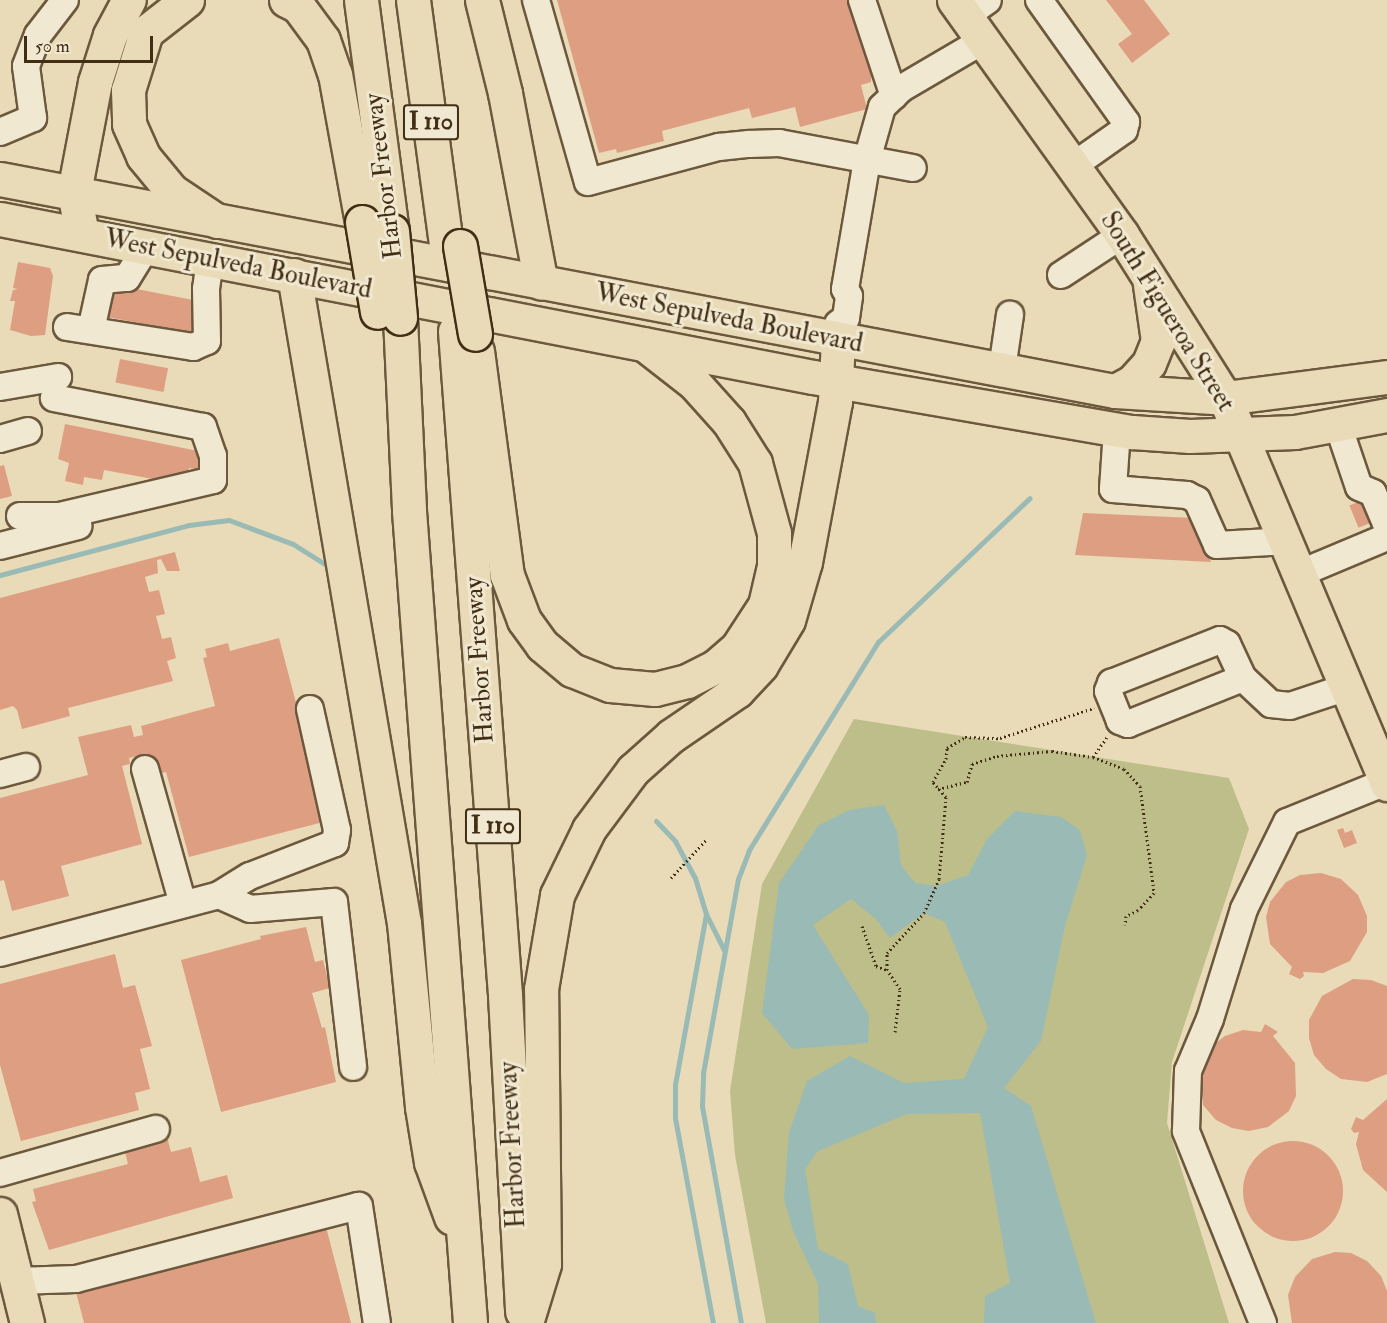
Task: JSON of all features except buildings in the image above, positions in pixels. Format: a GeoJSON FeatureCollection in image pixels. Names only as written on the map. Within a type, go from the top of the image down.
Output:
{"type":"FeatureCollection","features":[{"type":"Feature","properties":{"kind":"main road"},"geometry":{"type":"LineString","coordinates":[[82,234],[74,192],[95,82],[110,35],[129,0]]}},
{"type":"Feature","properties":{"kind":"main road"},"geometry":{"type":"LineString","coordinates":[[188,0],[176,5],[146,32],[128,90],[129,124],[143,156],[172,190],[217,220]]}},
{"type":"Feature","properties":{"kind":"main road"},"geometry":{"type":"LineString","coordinates":[[286,0],[297,6],[323,40],[335,74],[377,226]]}},
{"type":"Feature","properties":{"kind":"main road","name":"Harbor Freeway"},"geometry":{"type":"LineString","coordinates":[[361,0],[377,226],[410,511],[470,1323]]}},
{"type":"Feature","properties":{"kind":"main road","name":"Harbor Freeway"},"geometry":{"type":"LineString","coordinates":[[412,0],[453,245],[465,332],[524,1323]]}},
{"type":"Feature","properties":{"kind":"main road"},"geometry":{"type":"LineString","coordinates":[[482,0],[505,93],[541,283]]}},
{"type":"Feature","properties":{"kind":"main road","name":"South Figueroa Street"},"geometry":{"type":"LineString","coordinates":[[972,15],[1148,275],[1225,398],[1288,542],[1387,783]]}},
{"type":"Feature","properties":{"kind":"main road","name":"West Sepulveda Boulevard"},"geometry":{"type":"LineString","coordinates":[[0,179],[541,283],[838,332],[1002,369],[1115,391],[1225,398],[1387,377]]}},
{"type":"Feature","properties":{"kind":"main road","name":"West Sepulveda Boulevard"},"geometry":{"type":"LineString","coordinates":[[0,219],[834,380],[1117,430],[1190,436],[1295,432],[1387,415]]}},
{"type":"Feature","properties":{"kind":"main road"},"geometry":{"type":"LineString","coordinates":[[294,275],[404,923],[424,1118],[432,1162],[465,1258]]}},
{"type":"Feature","properties":{"kind":"main road"},"geometry":{"type":"LineString","coordinates":[[1115,391],[1132,382],[1149,363],[1158,341],[1148,275]]}},
{"type":"Feature","properties":{"kind":"main road"},"geometry":{"type":"LineString","coordinates":[[465,332],[507,575],[524,620],[542,645],[572,670],[610,686],[655,689],[687,681],[715,667],[737,648],[765,605],[774,566],[774,532],[755,463],[735,431],[694,383],[644,344]]}},
{"type":"Feature","properties":{"kind":"main road"},"geometry":{"type":"LineString","coordinates":[[524,1323],[544,1264],[541,989],[557,895],[589,829],[633,770],[671,736],[736,691],[761,665],[779,637],[797,598],[805,562],[835,402],[834,380],[838,332]]}},
{"type":"Feature","properties":{"kind":"main road"},"geometry":{"type":"LineString","coordinates":[[0,1214],[9,1264],[27,1323]]}},
{"type":"Feature","properties":{"kind":"street"},"geometry":{"type":"LineString","coordinates":[[0,132],[33,118],[26,66],[38,35],[65,0]]}},
{"type":"Feature","properties":{"kind":"street"},"geometry":{"type":"LineString","coordinates":[[536,0],[588,182],[719,147],[749,144],[779,143],[913,168]]}},
{"type":"Feature","properties":{"kind":"street"},"geometry":{"type":"LineString","coordinates":[[862,0],[894,96]]}},
{"type":"Feature","properties":{"kind":"street"},"geometry":{"type":"LineString","coordinates":[[1039,0],[1126,122],[1124,130],[1073,166]]}},
{"type":"Feature","properties":{"kind":"street"},"geometry":{"type":"LineString","coordinates":[[838,332],[846,318],[849,296],[845,289],[867,160],[882,107],[972,15]]}},
{"type":"Feature","properties":{"kind":"street"},"geometry":{"type":"LineString","coordinates":[[1061,275],[1122,236]]}},
{"type":"Feature","properties":{"kind":"street"},"geometry":{"type":"LineString","coordinates":[[146,247],[127,278],[102,280],[79,329],[193,347],[207,341],[206,289],[210,259]]}},
{"type":"Feature","properties":{"kind":"street"},"geometry":{"type":"LineString","coordinates":[[1002,369],[1010,315]]}},
{"type":"Feature","properties":{"kind":"street"},"geometry":{"type":"LineString","coordinates":[[0,387],[56,388],[203,427],[209,435],[213,480],[60,516],[20,516]]}},
{"type":"Feature","properties":{"kind":"street"},"geometry":{"type":"LineString","coordinates":[[1338,425],[1359,487],[1373,493],[1387,526]]}},
{"type":"Feature","properties":{"kind":"street"},"geometry":{"type":"LineString","coordinates":[[1117,430],[1113,489],[1186,495],[1197,500],[1217,545],[1288,542]]}},
{"type":"Feature","properties":{"kind":"street"},"geometry":{"type":"LineString","coordinates":[[0,439],[28,431]]}},
{"type":"Feature","properties":{"kind":"street"},"geometry":{"type":"LineString","coordinates":[[0,546],[194,497]]}},
{"type":"Feature","properties":{"kind":"street"},"geometry":{"type":"LineString","coordinates":[[1301,573],[1387,537]]}},
{"type":"Feature","properties":{"kind":"street"},"geometry":{"type":"LineString","coordinates":[[1243,678],[1139,720],[1116,726],[1108,691],[1111,683],[1215,641],[1227,644],[1243,678],[1271,704],[1290,706],[1347,687]]}},
{"type":"Feature","properties":{"kind":"street"},"geometry":{"type":"LineString","coordinates":[[0,953],[219,895],[250,876],[334,843],[338,830],[310,709]]}},
{"type":"Feature","properties":{"kind":"street"},"geometry":{"type":"LineString","coordinates":[[0,774],[26,767]]}},
{"type":"Feature","properties":{"kind":"street"},"geometry":{"type":"LineString","coordinates":[[145,769],[183,904]]}},
{"type":"Feature","properties":{"kind":"street"},"geometry":{"type":"LineString","coordinates":[[1263,1323],[1186,1131],[1188,1071],[1209,1019],[1244,909],[1287,822],[1387,783]]}},
{"type":"Feature","properties":{"kind":"street"},"geometry":{"type":"LineString","coordinates":[[219,895],[250,909],[334,902],[353,1067]]}},
{"type":"Feature","properties":{"kind":"street"},"geometry":{"type":"LineString","coordinates":[[0,1173],[156,1129]]}},
{"type":"Feature","properties":{"kind":"street"},"geometry":{"type":"LineString","coordinates":[[9,1264],[76,1279],[359,1206],[377,1323]]}},
{"type":"Feature","properties":{"kind":"path"},"geometry":{"type":"LineString","coordinates":[[887,970],[887,953],[924,913],[939,879],[946,797],[933,782],[946,759],[947,748],[965,737],[1000,738],[1096,708]]}},
{"type":"Feature","properties":{"kind":"path"},"geometry":{"type":"LineString","coordinates":[[1093,757],[1116,726]]}},
{"type":"Feature","properties":{"kind":"path"},"geometry":{"type":"LineString","coordinates":[[938,789],[966,782],[972,764],[997,756],[1052,751],[1093,757],[1124,769],[1140,786],[1154,893],[1138,910],[1126,916],[1125,926]]}},
{"type":"Feature","properties":{"kind":"path"},"geometry":{"type":"LineString","coordinates":[[671,878],[706,839]]}},
{"type":"Feature","properties":{"kind":"path"},"geometry":{"type":"LineString","coordinates":[[862,926],[876,966],[887,970],[900,988],[895,1032]]}},
{"type":"Feature","properties":{"kind":"green space"},"geometry":{"type":"Polygon","coordinates":[[[854,719],[1229,778],[1249,829],[1172,1062],[1167,1123],[1229,1323],[766,1323],[735,1155],[730,1091],[762,884],[854,719]]]}},
{"type":"Feature","properties":{"kind":"water"},"geometry":{"type":"Polygon","coordinates":[[[884,805],[897,831],[901,865],[915,883],[936,886],[968,875],[987,839],[1015,811],[1061,817],[1080,830],[1087,855],[1065,926],[1041,1041],[1004,1088],[1031,1106],[1096,1323],[984,1323],[985,1296],[1010,1283],[980,1113],[907,1114],[818,1151],[805,1169],[818,1249],[848,1264],[858,1306],[875,1313],[876,1323],[819,1323],[818,1284],[793,1231],[784,1199],[789,1133],[807,1081],[850,1056],[904,1083],[964,1079],[988,1027],[945,922],[924,913],[890,938],[876,919],[851,899],[813,925],[869,1015],[868,1043],[792,1049],[762,1013],[779,883],[819,825],[849,810],[884,805]]]}},
{"type":"Feature","properties":{"kind":"waterway"},"geometry":{"type":"LineString","coordinates":[[741,1323],[702,1106],[703,1073],[738,879],[749,850],[878,642],[1030,498]]}},
{"type":"Feature","properties":{"kind":"waterway"},"geometry":{"type":"LineString","coordinates":[[0,575],[189,525],[229,520],[293,544],[328,566]]}},
{"type":"Feature","properties":{"kind":"waterway"},"geometry":{"type":"LineString","coordinates":[[656,821],[675,841],[695,878],[706,914],[724,950]]}},
{"type":"Feature","properties":{"kind":"waterway"},"geometry":{"type":"LineString","coordinates":[[706,914],[675,1085],[675,1118],[713,1323]]}}]}
